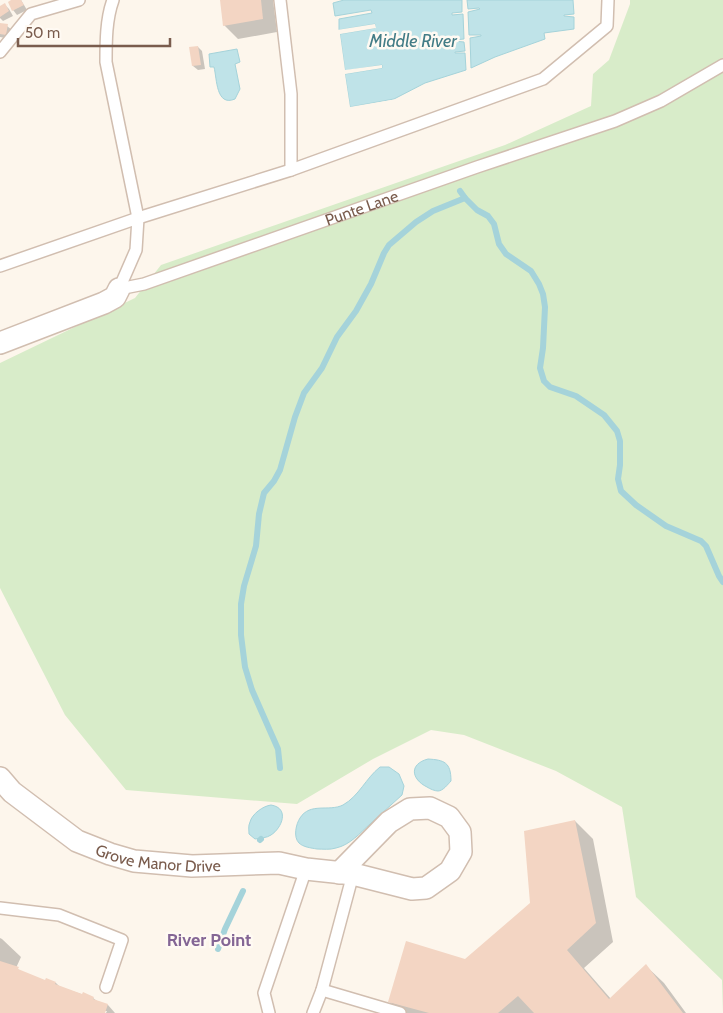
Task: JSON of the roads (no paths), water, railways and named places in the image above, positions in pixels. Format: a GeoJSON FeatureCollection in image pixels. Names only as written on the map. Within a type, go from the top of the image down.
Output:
{"type":"FeatureCollection","features":[{"type":"Feature","properties":{"kind":"street","name":"Punte Lane"},"geometry":{"type":"LineString","coordinates":[[0,343],[104,303],[115,297],[119,289]]}},
{"type":"Feature","properties":{"kind":"street","name":"Grove Manor Drive"},"geometry":{"type":"LineString","coordinates":[[0,778],[12,792],[77,841],[134,861],[192,866],[279,863],[306,869],[346,873],[412,889],[426,888],[450,871],[461,852],[460,832],[449,817],[430,808],[410,809],[389,822],[346,873]]}},
{"type":"Feature","properties":{"kind":"lane"},"geometry":{"type":"LineString","coordinates":[[0,52],[31,14],[79,0]]}},
{"type":"Feature","properties":{"kind":"lane"},"geometry":{"type":"LineString","coordinates":[[113,0],[110,8],[106,40],[106,62],[138,218],[136,250],[119,289]]}},
{"type":"Feature","properties":{"kind":"lane"},"geometry":{"type":"LineString","coordinates":[[280,0],[291,94],[291,170]]}},
{"type":"Feature","properties":{"kind":"lane"},"geometry":{"type":"LineString","coordinates":[[0,266],[138,218],[291,170],[543,79],[607,26],[608,0]]}},
{"type":"Feature","properties":{"kind":"lane","name":"Punte Lane"},"geometry":{"type":"LineString","coordinates":[[119,289],[144,284],[477,167],[615,121],[661,102],[723,65]]}},
{"type":"Feature","properties":{"kind":"lane"},"geometry":{"type":"LineString","coordinates":[[269,1013],[264,993],[306,869]]}},
{"type":"Feature","properties":{"kind":"lane"},"geometry":{"type":"LineString","coordinates":[[313,1013],[322,990],[346,873]]}},
{"type":"Feature","properties":{"kind":"lane"},"geometry":{"type":"LineString","coordinates":[[0,908],[59,915],[122,940],[106,987]]}},
{"type":"Feature","properties":{"kind":"lane"},"geometry":{"type":"LineString","coordinates":[[322,990],[400,1013]]}},
{"type":"Feature","properties":{"kind":"water","name":"Middle River"},"geometry":{"type":"Polygon","coordinates":[[[344,0],[462,0],[462,12],[452,13],[452,15],[463,14],[464,39],[453,41],[464,42],[465,51],[455,53],[465,53],[466,70],[425,83],[394,99],[350,107],[345,74],[382,68],[382,65],[345,71],[340,34],[375,28],[375,24],[339,30],[339,19],[372,13],[371,10],[335,16],[333,3],[344,0]]]}},
{"type":"Feature","properties":{"kind":"water","name":"Middle River"},"geometry":{"type":"Polygon","coordinates":[[[467,0],[573,0],[574,14],[564,16],[574,17],[574,29],[544,33],[545,39],[471,68],[470,38],[481,35],[469,35],[468,12],[480,9],[468,9],[467,0]]]}},
{"type":"Feature","properties":{"kind":"water"},"geometry":{"type":"Polygon","coordinates":[[[237,49],[240,62],[235,64],[240,89],[235,99],[224,99],[218,90],[214,67],[210,67],[209,54],[237,49]]]}},
{"type":"Feature","properties":{"kind":"water"},"geometry":{"type":"Polygon","coordinates":[[[428,759],[446,763],[450,770],[451,781],[440,791],[428,788],[415,776],[415,768],[418,764],[428,759]]]}},
{"type":"Feature","properties":{"kind":"water"},"geometry":{"type":"Polygon","coordinates":[[[380,767],[389,767],[399,774],[404,786],[402,795],[346,844],[331,849],[317,849],[299,843],[296,837],[296,827],[304,813],[309,810],[343,805],[354,797],[380,767]]]}},
{"type":"Feature","properties":{"kind":"water"},"geometry":{"type":"Polygon","coordinates":[[[271,805],[281,810],[281,823],[271,835],[255,839],[249,834],[251,819],[258,811],[271,805]]]}},
{"type":"Feature","properties":{"kind":"waterway"},"geometry":{"type":"LineString","coordinates":[[460,191],[477,210],[488,216],[494,224],[499,244],[506,254],[531,271],[539,284],[545,307],[540,368],[544,381],[550,387],[576,396],[604,415],[617,431],[620,441],[618,479],[621,491],[636,505],[666,526],[701,541],[706,546],[723,582]]}},
{"type":"Feature","properties":{"kind":"waterway"},"geometry":{"type":"LineString","coordinates":[[280,768],[278,749],[252,690],[245,667],[241,635],[241,604],[244,586],[256,546],[259,514],[264,493],[280,470],[304,393],[322,368],[337,337],[356,311],[389,245],[416,222],[433,211],[465,198]]}},
{"type":"Feature","properties":{"kind":"waterway"},"geometry":{"type":"LineString","coordinates":[[218,949],[243,891]]}},
{"type":"Feature","properties":{"kind":"district","name":"River Point"},"geometry":{"type":"Point","coordinates":[209,940]}}]}
